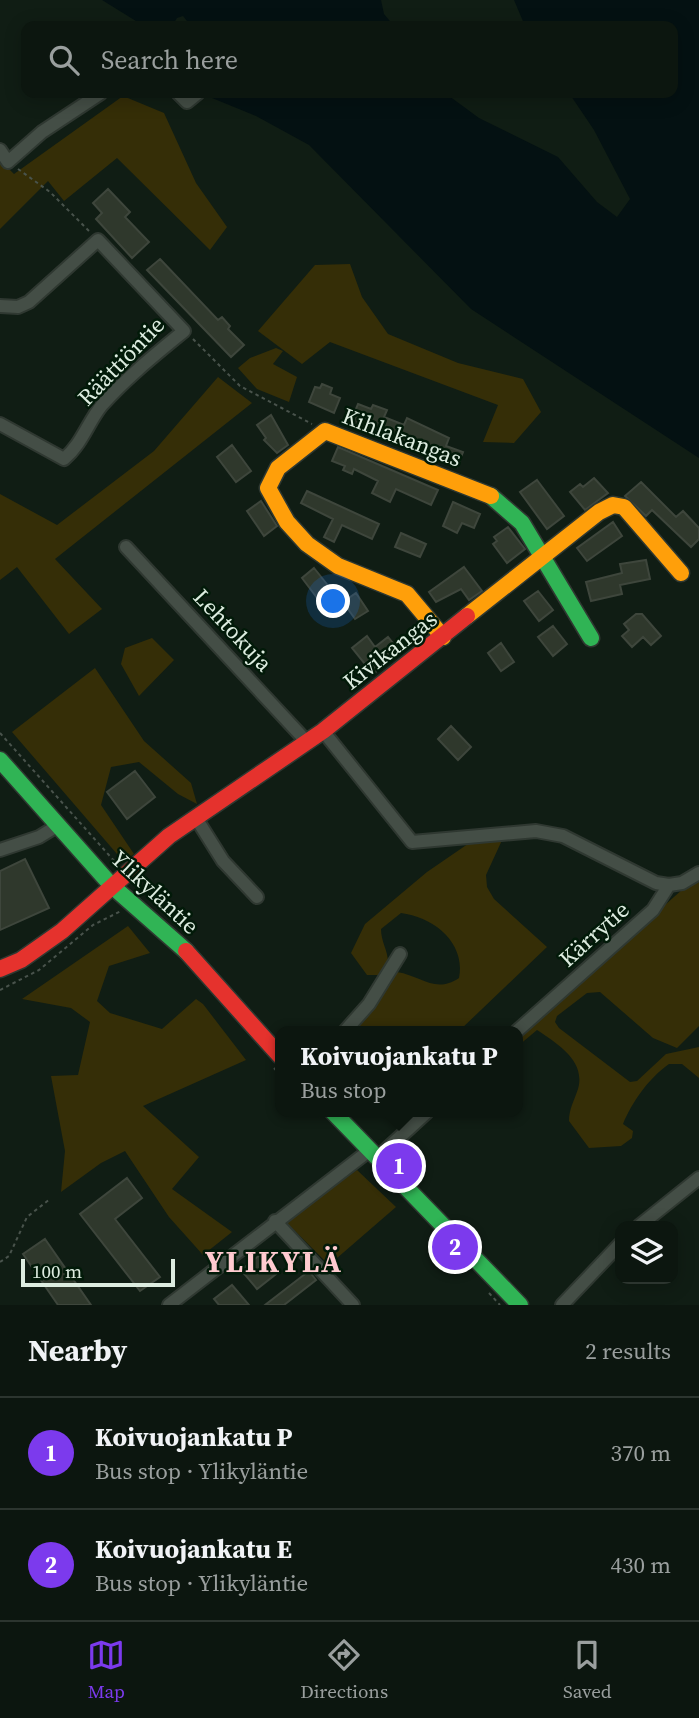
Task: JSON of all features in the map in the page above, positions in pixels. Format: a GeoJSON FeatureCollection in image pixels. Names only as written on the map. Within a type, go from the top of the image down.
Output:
{"type":"FeatureCollection","features":[{"type":"Feature","properties":{"kind":"street"},"geometry":{"type":"LineString","coordinates":[[0,150],[8,162],[42,132],[93,98]]}},
{"type":"Feature","properties":{"kind":"street"},"geometry":{"type":"LineString","coordinates":[[0,306],[18,307],[29,302],[98,240]]}},
{"type":"Feature","properties":{"kind":"street","name":"Räättiöntie"},"geometry":{"type":"LineString","coordinates":[[0,424],[64,459],[74,451],[100,407],[133,373],[184,331],[98,240]]}},
{"type":"Feature","properties":{"kind":"street","name":"Kihlakangas"},"geometry":{"type":"LineString","coordinates":[[443,638],[407,594],[338,566],[307,544],[287,522],[268,488],[278,468],[325,431],[492,496],[522,523],[591,638]]}},
{"type":"Feature","properties":{"kind":"street","name":"Kivikangas"},"geometry":{"type":"LineString","coordinates":[[0,970],[21,960],[62,931],[169,836],[323,731],[599,512],[613,505],[624,507],[681,573]]}},
{"type":"Feature","properties":{"kind":"street","name":"Lehtokuja"},"geometry":{"type":"LineString","coordinates":[[126,547],[307,742]]}},
{"type":"Feature","properties":{"kind":"street"},"geometry":{"type":"LineString","coordinates":[[323,731],[412,842],[536,831],[563,836],[656,883],[682,883],[699,873]]}},
{"type":"Feature","properties":{"kind":"street","name":"Ylikyläntie"},"geometry":{"type":"LineString","coordinates":[[0,761],[111,885],[178,942],[275,1050]]}},
{"type":"Feature","properties":{"kind":"street"},"geometry":{"type":"LineString","coordinates":[[196,818],[223,861],[257,897]]}},
{"type":"Feature","properties":{"kind":"street"},"geometry":{"type":"LineString","coordinates":[[0,850],[39,837],[57,826]]}},
{"type":"Feature","properties":{"kind":"street","name":"Kärrytie"},"geometry":{"type":"LineString","coordinates":[[523,1026],[653,910],[669,885]]}},
{"type":"Feature","properties":{"kind":"street"},"geometry":{"type":"LineString","coordinates":[[349,1026],[369,1004],[400,954]]}},
{"type":"Feature","properties":{"kind":"street"},"geometry":{"type":"LineString","coordinates":[[338,1117],[520,1305]]}},
{"type":"Feature","properties":{"kind":"street"},"geometry":{"type":"LineString","coordinates":[[169,1305],[275,1221],[373,1154],[421,1117]]}},
{"type":"Feature","properties":{"kind":"street"},"geometry":{"type":"LineString","coordinates":[[645,1221],[699,1178]]}},
{"type":"Feature","properties":{"kind":"street"},"geometry":{"type":"LineString","coordinates":[[275,1221],[353,1305]]}},
{"type":"Feature","properties":{"kind":"street"},"geometry":{"type":"LineString","coordinates":[[562,1305],[615,1249]]}},
{"type":"Feature","properties":{"kind":"path"},"geometry":{"type":"LineString","coordinates":[[8,162],[50,192],[98,240]]}},
{"type":"Feature","properties":{"kind":"path"},"geometry":{"type":"LineString","coordinates":[[184,331],[240,386],[325,431]]}},
{"type":"Feature","properties":{"kind":"path"},"geometry":{"type":"LineString","coordinates":[[0,990],[39,970],[93,925],[132,904]]}},
{"type":"Feature","properties":{"kind":"path"},"geometry":{"type":"LineString","coordinates":[[0,1262],[9,1256],[27,1217],[50,1199]]}},
{"type":"Feature","properties":{"kind":"shaded area"},"geometry":{"type":"Polygon","coordinates":[[[102,0],[381,0],[384,14],[390,21],[187,21],[183,16],[175,21],[136,21],[102,0]]]}},
{"type":"Feature","properties":{"kind":"shaded area"},"geometry":{"type":"Polygon","coordinates":[[[514,0],[699,0],[699,458],[471,309],[309,145],[256,116],[212,98],[452,98],[479,118],[558,157],[597,202],[617,217],[630,199],[594,130],[572,98],[678,98],[678,21],[523,21],[514,0]]]}},
{"type":"Feature","properties":{"kind":"shaded area"},"geometry":{"type":"Polygon","coordinates":[[[120,98],[128,98],[164,113],[196,183],[227,227],[210,250],[117,158],[64,201],[48,181],[0,229],[0,160],[14,174],[120,98]]]}},
{"type":"Feature","properties":{"kind":"shaded area"},"geometry":{"type":"Polygon","coordinates":[[[350,264],[362,297],[388,334],[458,363],[523,379],[541,412],[514,443],[483,442],[498,405],[330,342],[302,364],[258,331],[315,265],[350,264]]]}},
{"type":"Feature","properties":{"kind":"shaded area"},"geometry":{"type":"Polygon","coordinates":[[[276,348],[283,351],[273,364],[297,377],[289,402],[257,389],[238,368],[250,358],[276,348]]]}},
{"type":"Feature","properties":{"kind":"shaded area"},"geometry":{"type":"Polygon","coordinates":[[[218,377],[252,403],[55,559],[102,609],[69,634],[17,567],[0,580],[0,494],[57,525],[154,451],[218,377]]]}},
{"type":"Feature","properties":{"kind":"shaded area"},"geometry":{"type":"Polygon","coordinates":[[[152,638],[174,660],[139,696],[121,664],[125,648],[152,638]]]}},
{"type":"Feature","properties":{"kind":"shaded area"},"geometry":{"type":"Polygon","coordinates":[[[95,668],[144,741],[191,783],[197,804],[178,794],[139,762],[111,767],[101,805],[134,854],[123,861],[12,732],[95,668]]]}},
{"type":"Feature","properties":{"kind":"shaded area"},"geometry":{"type":"Polygon","coordinates":[[[478,837],[503,838],[486,875],[487,887],[494,899],[547,947],[464,1026],[359,1026],[397,972],[435,984],[459,978],[458,954],[445,934],[425,920],[401,913],[381,929],[388,966],[379,975],[367,975],[351,953],[365,924],[427,872],[478,837]]]}},
{"type":"Feature","properties":{"kind":"shaded area"},"geometry":{"type":"Polygon","coordinates":[[[699,882],[699,1026],[677,1048],[653,1038],[600,992],[587,993],[557,1016],[555,1022],[559,1028],[630,1082],[637,1081],[666,1054],[699,1047],[699,1078],[682,1064],[669,1064],[648,1083],[623,1124],[633,1131],[632,1138],[621,1146],[589,1148],[569,1121],[579,1079],[574,1062],[561,1047],[537,1030],[523,1042],[523,1031],[683,889],[699,882]]]}},
{"type":"Feature","properties":{"kind":"shaded area"},"geometry":{"type":"Polygon","coordinates":[[[128,926],[150,953],[109,966],[97,1001],[110,1013],[162,1029],[196,999],[203,1004],[246,1060],[143,1106],[199,1157],[172,1189],[232,1232],[203,1255],[169,1217],[125,1151],[101,1163],[61,1192],[65,1151],[51,1076],[78,1075],[90,1022],[71,1008],[22,999],[128,926]]]}},
{"type":"Feature","properties":{"kind":"shaded area"},"geometry":{"type":"Polygon","coordinates":[[[357,1170],[396,1207],[329,1265],[285,1221],[357,1170]]]}},
{"type":"Feature","properties":{"kind":"building"},"geometry":{"type":"Polygon","coordinates":[[[108,189],[130,212],[125,217],[149,242],[132,258],[96,219],[102,213],[93,203],[108,189]]]}},
{"type":"Feature","properties":{"kind":"building"},"geometry":{"type":"Polygon","coordinates":[[[160,259],[218,320],[222,317],[230,326],[228,329],[244,345],[231,357],[147,270],[160,259]]]}},
{"type":"Feature","properties":{"kind":"building"},"geometry":{"type":"Polygon","coordinates":[[[322,384],[332,388],[330,394],[340,398],[334,413],[309,402],[315,387],[320,388],[322,384]]]}},
{"type":"Feature","properties":{"kind":"building"},"geometry":{"type":"Polygon","coordinates":[[[358,404],[371,409],[373,405],[387,410],[384,417],[404,425],[407,418],[449,438],[446,446],[463,452],[457,467],[350,423],[358,404]]]}},
{"type":"Feature","properties":{"kind":"building"},"geometry":{"type":"Polygon","coordinates":[[[271,415],[288,445],[277,453],[264,440],[266,438],[257,425],[271,415]]]}},
{"type":"Feature","properties":{"kind":"building"},"geometry":{"type":"Polygon","coordinates":[[[232,445],[251,471],[236,482],[217,457],[232,445]]]}},
{"type":"Feature","properties":{"kind":"building"},"geometry":{"type":"Polygon","coordinates":[[[338,447],[438,490],[431,505],[396,489],[390,502],[372,493],[378,481],[354,469],[352,474],[343,470],[345,466],[332,461],[338,447]]]}},
{"type":"Feature","properties":{"kind":"building"},"geometry":{"type":"Polygon","coordinates":[[[594,478],[608,493],[585,510],[570,492],[580,484],[583,487],[594,478]]]}},
{"type":"Feature","properties":{"kind":"building"},"geometry":{"type":"Polygon","coordinates":[[[537,480],[564,516],[547,529],[520,492],[537,480]]]}},
{"type":"Feature","properties":{"kind":"building"},"geometry":{"type":"Polygon","coordinates":[[[641,482],[676,517],[683,511],[699,528],[699,539],[691,547],[652,510],[646,516],[625,496],[641,482]]]}},
{"type":"Feature","properties":{"kind":"building"},"geometry":{"type":"Polygon","coordinates":[[[307,491],[379,524],[372,539],[342,525],[334,542],[324,537],[333,519],[301,503],[307,491]]]}},
{"type":"Feature","properties":{"kind":"building"},"geometry":{"type":"Polygon","coordinates":[[[261,501],[277,526],[264,536],[247,511],[261,501]]]}},
{"type":"Feature","properties":{"kind":"building"},"geometry":{"type":"Polygon","coordinates":[[[453,502],[480,514],[474,528],[462,523],[457,533],[443,526],[453,502]]]}},
{"type":"Feature","properties":{"kind":"building"},"geometry":{"type":"Polygon","coordinates":[[[613,522],[622,536],[587,561],[577,548],[613,522]]]}},
{"type":"Feature","properties":{"kind":"building"},"geometry":{"type":"Polygon","coordinates":[[[508,527],[525,549],[507,563],[493,544],[497,541],[494,537],[508,527]]]}},
{"type":"Feature","properties":{"kind":"building"},"geometry":{"type":"Polygon","coordinates":[[[401,533],[426,544],[420,557],[395,547],[401,533]]]}},
{"type":"Feature","properties":{"kind":"building"},"geometry":{"type":"Polygon","coordinates":[[[646,560],[650,579],[620,585],[622,594],[591,601],[586,582],[622,573],[620,564],[646,560]]]}},
{"type":"Feature","properties":{"kind":"building"},"geometry":{"type":"Polygon","coordinates":[[[464,567],[482,591],[469,600],[461,589],[436,602],[429,592],[464,567]]]}},
{"type":"Feature","properties":{"kind":"building"},"geometry":{"type":"Polygon","coordinates":[[[314,568],[334,593],[321,603],[302,578],[314,568]]]}},
{"type":"Feature","properties":{"kind":"building"},"geometry":{"type":"Polygon","coordinates":[[[538,591],[553,610],[539,621],[524,601],[538,591]]]}},
{"type":"Feature","properties":{"kind":"building"},"geometry":{"type":"Polygon","coordinates":[[[356,593],[368,611],[355,619],[343,602],[356,593]]]}},
{"type":"Feature","properties":{"kind":"building"},"geometry":{"type":"Polygon","coordinates":[[[636,614],[642,614],[661,636],[651,645],[643,637],[632,647],[622,636],[629,630],[624,624],[636,614]]]}},
{"type":"Feature","properties":{"kind":"building"},"geometry":{"type":"Polygon","coordinates":[[[553,626],[567,644],[553,656],[538,637],[553,626]]]}},
{"type":"Feature","properties":{"kind":"building"},"geometry":{"type":"Polygon","coordinates":[[[367,636],[375,647],[388,637],[400,652],[373,674],[352,648],[367,636]]]}},
{"type":"Feature","properties":{"kind":"building"},"geometry":{"type":"Polygon","coordinates":[[[501,643],[514,662],[501,671],[488,653],[501,643]]]}},
{"type":"Feature","properties":{"kind":"building"},"geometry":{"type":"Polygon","coordinates":[[[451,726],[471,747],[458,760],[438,739],[451,726]]]}},
{"type":"Feature","properties":{"kind":"building"},"geometry":{"type":"Polygon","coordinates":[[[135,771],[155,797],[127,819],[107,792],[135,771]]]}},
{"type":"Feature","properties":{"kind":"building"},"geometry":{"type":"Polygon","coordinates":[[[25,859],[49,908],[0,930],[0,871],[25,859]]]}},
{"type":"Feature","properties":{"kind":"building"},"geometry":{"type":"Polygon","coordinates":[[[127,1178],[142,1198],[115,1219],[160,1277],[140,1291],[80,1214],[127,1178]]]}},
{"type":"Feature","properties":{"kind":"building"},"geometry":{"type":"Polygon","coordinates":[[[45,1239],[91,1305],[58,1305],[23,1254],[45,1239]]]}},
{"type":"Feature","properties":{"kind":"building"},"geometry":{"type":"Polygon","coordinates":[[[260,1255],[276,1274],[257,1289],[241,1270],[260,1255]]]}},
{"type":"Feature","properties":{"kind":"building"},"geometry":{"type":"Polygon","coordinates":[[[309,1271],[316,1280],[284,1305],[265,1305],[309,1271]]]}},
{"type":"Feature","properties":{"kind":"building"},"geometry":{"type":"Polygon","coordinates":[[[232,1285],[249,1305],[219,1305],[214,1299],[232,1285]]]}},
{"type":"Feature","properties":{"kind":"traffic: fast"},"geometry":{"type":"LineString","coordinates":[[491,496],[522,523],[591,638]]}},
{"type":"Feature","properties":{"kind":"traffic: fast"},"geometry":{"type":"LineString","coordinates":[[0,760],[111,885],[186,951]]}},
{"type":"Feature","properties":{"kind":"traffic: fast"},"geometry":{"type":"LineString","coordinates":[[338,1117],[520,1305]]}},
{"type":"Feature","properties":{"kind":"traffic: slow"},"geometry":{"type":"LineString","coordinates":[[443,637],[407,594],[338,566],[307,544],[287,522],[268,488],[278,468],[325,431],[491,496]]}},
{"type":"Feature","properties":{"kind":"traffic: slow"},"geometry":{"type":"LineString","coordinates":[[467,616],[599,512],[613,505],[624,507],[681,573]]}},
{"type":"Feature","properties":{"kind":"traffic: jam"},"geometry":{"type":"LineString","coordinates":[[0,969],[21,960],[62,931],[169,836],[323,731],[467,616]]}},
{"type":"Feature","properties":{"kind":"traffic: jam"},"geometry":{"type":"LineString","coordinates":[[186,951],[275,1050]]}},
{"type":"Feature","properties":{"kind":"place","name":"Koivuojankatu P"},"geometry":{"type":"Point","coordinates":[399,1166]}},
{"type":"Feature","properties":{"kind":"place","name":"Koivuojankatu E"},"geometry":{"type":"Point","coordinates":[455,1247]}},
{"type":"Feature","properties":{"kind":"district","name":"YLIKYLÄ"},"geometry":{"type":"Point","coordinates":[274,1261]}}]}
